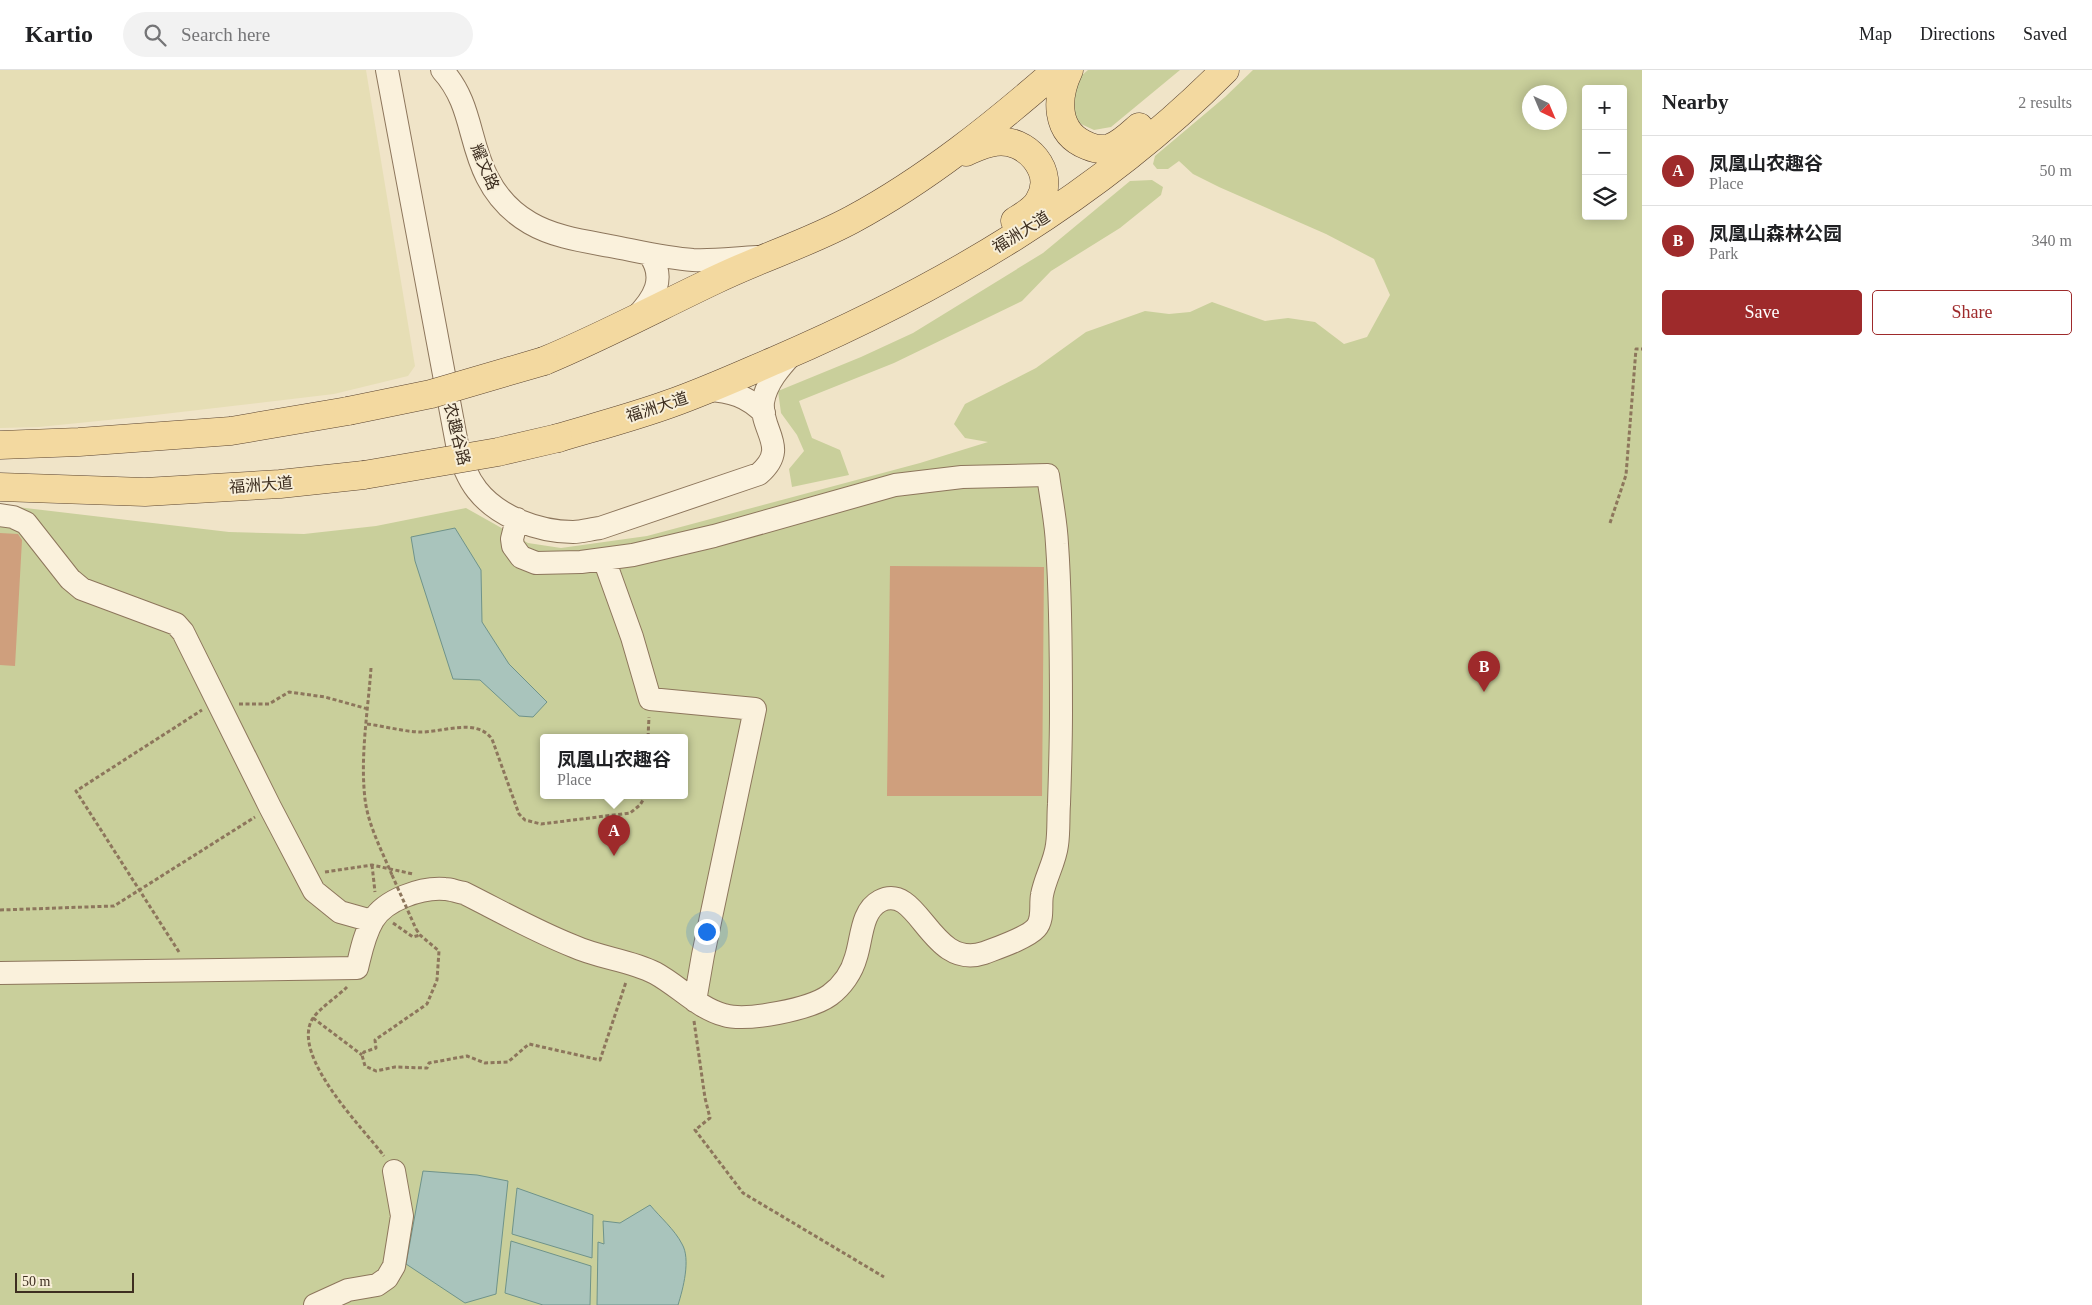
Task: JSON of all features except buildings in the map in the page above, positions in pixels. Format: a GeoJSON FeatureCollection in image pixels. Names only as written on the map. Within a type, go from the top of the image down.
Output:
{"type":"FeatureCollection","features":[{"type":"Feature","properties":{"kind":"main road"},"geometry":{"type":"LineString","coordinates":[[0,445],[79,442],[231,431],[348,411],[431,394],[544,361],[577,348],[727,274],[852,219],[938,166],[1018,104],[1057,70]]}},
{"type":"Feature","properties":{"kind":"main road"},"geometry":{"type":"LineString","coordinates":[[1069,70],[1060,92],[1061,119],[1076,140],[1100,149],[1111,148],[1125,140],[1203,70]]}},
{"type":"Feature","properties":{"kind":"main road","name":"福洲大道"},"geometry":{"type":"LineString","coordinates":[[0,487],[145,492],[280,484],[364,475],[478,455],[558,438],[668,404],[707,390],[794,352],[912,295],[999,247],[1065,204],[1146,142],[1225,70]]}},
{"type":"Feature","properties":{"kind":"main road"},"geometry":{"type":"LineString","coordinates":[[912,295],[975,247],[1031,210],[1038,203],[1043,193],[1043,173],[1040,164],[1032,155],[1016,143],[995,142],[983,145],[938,166]]}},
{"type":"Feature","properties":{"kind":"street","name":"农趣谷路"},"geometry":{"type":"LineString","coordinates":[[387,70],[457,444],[462,463],[477,491],[488,502],[517,519],[537,527],[574,532],[600,528],[751,478],[767,467],[772,460],[774,451],[764,413]]}},
{"type":"Feature","properties":{"kind":"street","name":"耀文路"},"geometry":{"type":"LineString","coordinates":[[442,70],[455,85],[464,103],[477,154],[486,176],[497,195],[512,212],[531,224],[553,233],[588,242],[649,254],[700,260],[772,255]]}},
{"type":"Feature","properties":{"kind":"street"},"geometry":{"type":"LineString","coordinates":[[633,320],[652,298],[657,285],[658,272],[656,262],[649,254]]}},
{"type":"Feature","properties":{"kind":"street"},"geometry":{"type":"LineString","coordinates":[[764,413],[763,403],[769,385],[781,365],[794,352]]}},
{"type":"Feature","properties":{"kind":"street"},"geometry":{"type":"LineString","coordinates":[[707,390],[732,392],[743,396],[764,413]]}},
{"type":"Feature","properties":{"kind":"street"},"geometry":{"type":"LineString","coordinates":[[0,973],[357,968],[372,921],[379,912],[394,902],[427,890],[444,889],[464,893],[575,947],[631,964],[656,974],[696,1001],[725,1016],[751,1018],[816,1003],[832,994],[851,970],[857,956],[866,918],[872,906],[883,899],[900,899],[908,904],[941,943],[951,951],[962,955],[979,954],[992,950],[1028,934],[1036,928],[1041,918],[1042,893],[1057,846],[1061,747],[1061,640],[1057,542],[1048,475],[962,477],[895,485],[714,536],[633,555],[549,564],[527,561],[521,557],[513,546],[513,531],[517,519]]}},
{"type":"Feature","properties":{"kind":"street"},"geometry":{"type":"LineString","coordinates":[[0,515],[13,517],[26,523],[70,579],[82,589],[176,624],[183,632],[314,891],[340,912],[372,921]]}},
{"type":"Feature","properties":{"kind":"street"},"geometry":{"type":"LineString","coordinates":[[604,559],[632,636],[650,699],[755,709],[703,955],[696,1001]]}},
{"type":"Feature","properties":{"kind":"street"},"geometry":{"type":"LineString","coordinates":[[315,1305],[348,1290],[377,1285],[387,1278],[394,1266],[402,1216],[394,1171]]}},
{"type":"Feature","properties":{"kind":"path"},"geometry":{"type":"LineString","coordinates":[[1610,523],[1626,475],[1636,349],[1642,350]]}},
{"type":"Feature","properties":{"kind":"path"},"geometry":{"type":"LineString","coordinates":[[362,1055],[364,1052],[376,1048],[375,1040],[427,1004],[438,980],[439,951],[420,936],[416,929],[373,829],[365,800],[364,762],[371,668]]}},
{"type":"Feature","properties":{"kind":"path"},"geometry":{"type":"LineString","coordinates":[[367,724],[419,732],[474,727],[487,731],[492,739],[519,814],[525,820],[541,824],[630,813],[640,805],[644,799]]}},
{"type":"Feature","properties":{"kind":"path"},"geometry":{"type":"LineString","coordinates":[[76,791],[192,971]]}},
{"type":"Feature","properties":{"kind":"path"},"geometry":{"type":"LineString","coordinates":[[0,910],[114,906],[270,807]]}},
{"type":"Feature","properties":{"kind":"path"},"geometry":{"type":"LineString","coordinates":[[306,875],[372,865],[420,875],[444,889]]}},
{"type":"Feature","properties":{"kind":"path"},"geometry":{"type":"LineString","coordinates":[[313,1018],[362,1055],[364,1066],[376,1071],[395,1067],[427,1068],[428,1063],[467,1056],[485,1062],[508,1062],[529,1044],[600,1060],[631,964]]}},
{"type":"Feature","properties":{"kind":"path"},"geometry":{"type":"LineString","coordinates":[[357,968],[348,986],[313,1018],[309,1030],[310,1045],[318,1067],[334,1096],[382,1153],[394,1171]]}},
{"type":"Feature","properties":{"kind":"path"},"geometry":{"type":"LineString","coordinates":[[696,1001],[694,1021],[705,1098],[710,1118],[695,1130],[743,1193],[884,1278]]}},
{"type":"Feature","properties":{"kind":"shaded area"},"geometry":{"type":"Polygon","coordinates":[[[0,70],[366,70],[415,366],[408,376],[334,394],[138,417],[39,427],[0,428],[0,70]]]}},
{"type":"Feature","properties":{"kind":"green space"},"geometry":{"type":"Polygon","coordinates":[[[1088,70],[1180,70],[1111,127],[1094,130],[1081,124],[1071,111],[1074,82],[1088,70]]]}},
{"type":"Feature","properties":{"kind":"green space"},"geometry":{"type":"Polygon","coordinates":[[[1253,70],[1642,70],[1642,1305],[0,1305],[0,505],[229,532],[304,534],[376,526],[466,508],[528,543],[561,548],[647,536],[920,463],[988,442],[965,438],[954,424],[965,404],[1036,368],[1086,332],[1145,311],[1169,314],[1190,312],[1212,302],[1265,321],[1288,318],[1315,322],[1344,344],[1367,337],[1390,295],[1374,259],[1326,234],[1193,174],[1179,161],[1168,169],[1157,169],[1153,164],[1155,156],[1225,97],[1253,70]]]}},
{"type":"Feature","properties":{"kind":"green space"},"geometry":{"type":"Polygon","coordinates":[[[1152,180],[1163,187],[1161,195],[1120,228],[1051,271],[1022,301],[894,363],[799,401],[812,438],[840,450],[849,475],[792,487],[789,469],[804,451],[797,435],[781,413],[778,391],[861,357],[913,333],[1043,253],[1130,181],[1152,180]]]}},
{"type":"Feature","properties":{"kind":"water"},"geometry":{"type":"Polygon","coordinates":[[[455,528],[481,570],[482,622],[509,664],[547,702],[533,717],[519,716],[480,680],[453,679],[415,561],[411,537],[455,528]]]}},
{"type":"Feature","properties":{"kind":"water"},"geometry":{"type":"Polygon","coordinates":[[[423,1171],[477,1175],[508,1181],[496,1294],[465,1303],[406,1264],[423,1171]]]}},
{"type":"Feature","properties":{"kind":"water"},"geometry":{"type":"Polygon","coordinates":[[[517,1188],[593,1215],[592,1258],[512,1234],[517,1188]]]}},
{"type":"Feature","properties":{"kind":"water"},"geometry":{"type":"Polygon","coordinates":[[[650,1205],[675,1234],[685,1250],[685,1274],[678,1305],[597,1305],[598,1242],[604,1244],[603,1221],[620,1223],[650,1205]]]}},
{"type":"Feature","properties":{"kind":"water"},"geometry":{"type":"Polygon","coordinates":[[[511,1241],[591,1266],[590,1305],[543,1305],[505,1293],[511,1241]]]}},
{"type":"Feature","properties":{"kind":"place","name":"凤凰山森林公园"},"geometry":{"type":"Point","coordinates":[1484,692]}},
{"type":"Feature","properties":{"kind":"place","name":"凤凰山农趣谷"},"geometry":{"type":"Point","coordinates":[614,856]}}]}
